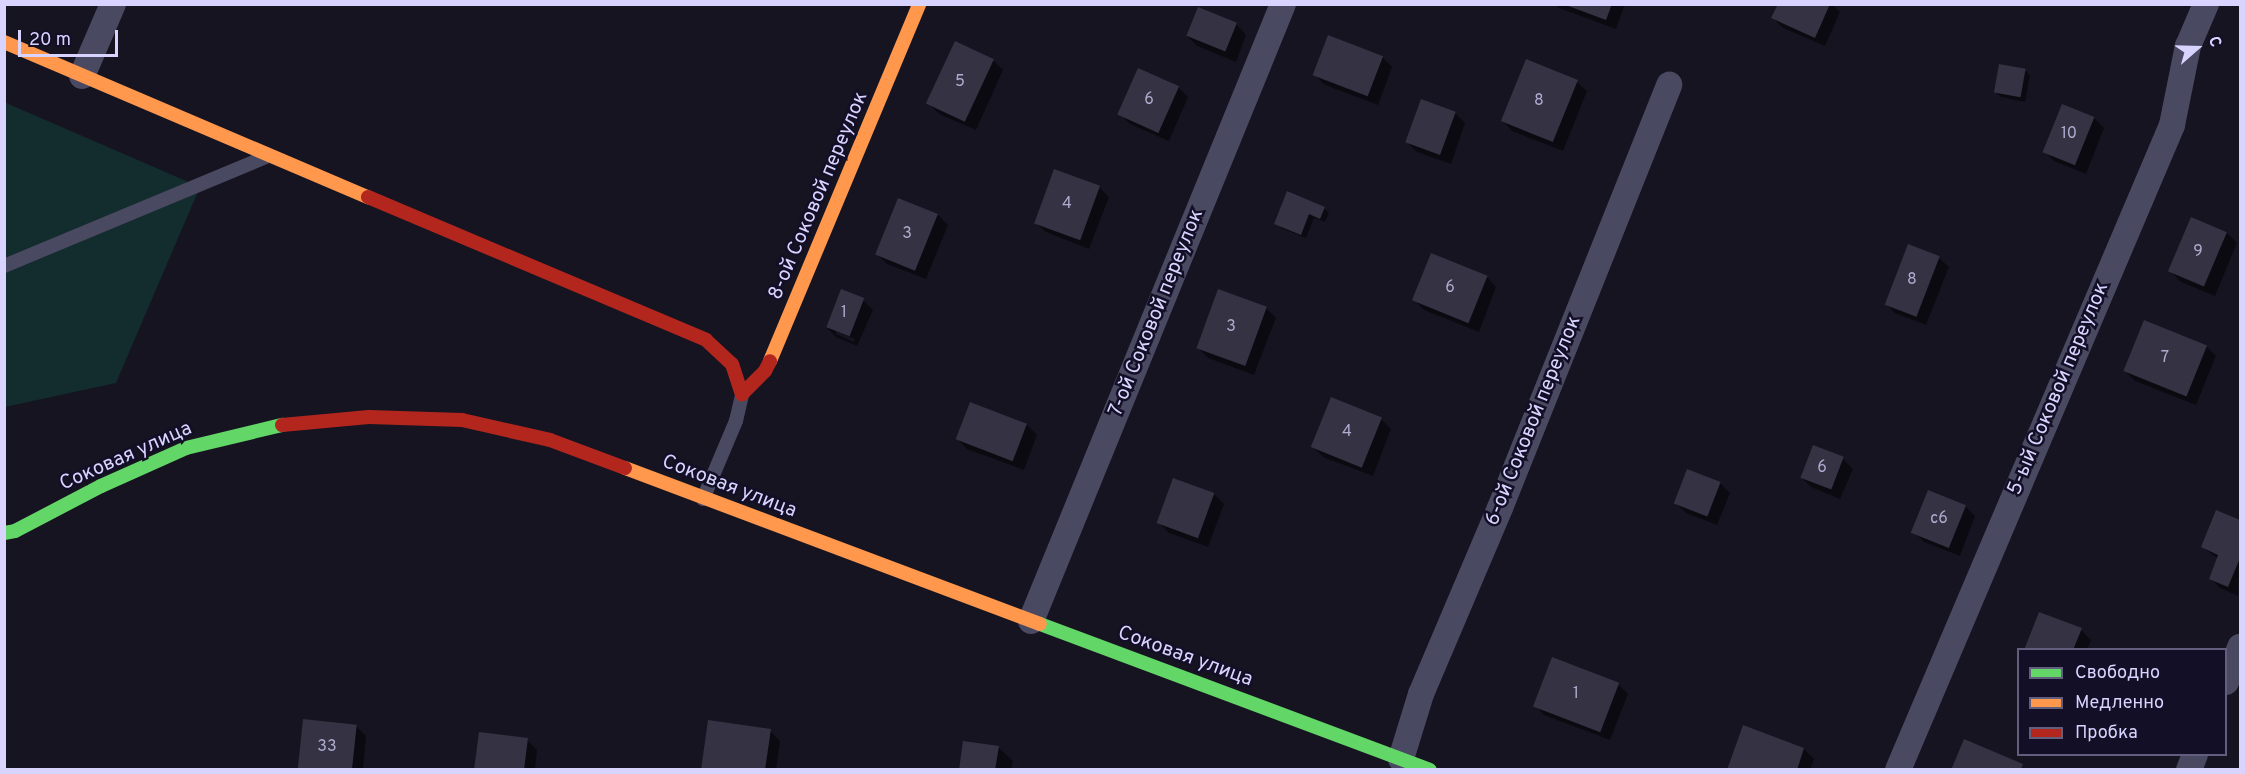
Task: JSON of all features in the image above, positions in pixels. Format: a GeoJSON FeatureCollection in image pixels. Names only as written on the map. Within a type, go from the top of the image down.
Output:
{"type":"FeatureCollection","features":[{"type":"Feature","properties":{"kind":"street"},"geometry":{"type":"LineString","coordinates":[[82,76],[113,4]]}},
{"type":"Feature","properties":{"kind":"street","name":"8-ой Соковой переулок"},"geometry":{"type":"LineString","coordinates":[[742,394],[765,371],[778,346],[920,4]]}},
{"type":"Feature","properties":{"kind":"street","name":"7-ой Соковой переулок"},"geometry":{"type":"LineString","coordinates":[[1031,621],[1283,4]]}},
{"type":"Feature","properties":{"kind":"street","name":"5-ый Соковой переулок"},"geometry":{"type":"LineString","coordinates":[[1898,770],[2172,125],[2188,46],[2206,4]]}},
{"type":"Feature","properties":{"kind":"street"},"geometry":{"type":"LineString","coordinates":[[4,42],[706,340],[732,364],[742,394]]}},
{"type":"Feature","properties":{"kind":"street","name":"6-ой Соковой переулок"},"geometry":{"type":"LineString","coordinates":[[1401,759],[1421,694],[1500,508],[1669,84]]}},
{"type":"Feature","properties":{"kind":"street","name":"Соковая улица"},"geometry":{"type":"LineString","coordinates":[[4,533],[15,531],[101,486],[186,448],[273,426],[369,417],[462,420],[539,438],[1430,770]]}},
{"type":"Feature","properties":{"kind":"street"},"geometry":{"type":"LineString","coordinates":[[2227,680],[2241,647]]}},
{"type":"Feature","properties":{"kind":"lane"},"geometry":{"type":"LineString","coordinates":[[4,266],[270,155]]}},
{"type":"Feature","properties":{"kind":"lane"},"geometry":{"type":"LineString","coordinates":[[703,499],[736,421],[742,394]]}},
{"type":"Feature","properties":{"kind":"green space"},"geometry":{"type":"Polygon","coordinates":[[[4,102],[200,187],[116,383],[5,407],[4,102]]]}},
{"type":"Feature","properties":{"kind":"building"},"geometry":{"type":"Polygon","coordinates":[[[1563,4],[1612,4],[1606,20],[1563,4]]]}},
{"type":"Feature","properties":{"kind":"building"},"geometry":{"type":"Polygon","coordinates":[[[1778,4],[1830,4],[1815,38],[1771,18],[1778,4]]]}},
{"type":"Feature","properties":{"kind":"building"},"geometry":{"type":"Polygon","coordinates":[[[1198,7],[1237,23],[1225,51],[1186,36],[1198,7]]]}},
{"type":"Feature","properties":{"kind":"building"},"geometry":{"type":"Polygon","coordinates":[[[1328,35],[1383,56],[1368,96],[1313,75],[1328,35]]]}},
{"type":"Feature","properties":{"kind":"building"},"geometry":{"type":"Polygon","coordinates":[[[955,41],[994,59],[965,122],[926,104],[955,41]]]}},
{"type":"Feature","properties":{"kind":"building"},"geometry":{"type":"Polygon","coordinates":[[[1526,59],[1578,80],[1553,142],[1501,121],[1526,59]]]}},
{"type":"Feature","properties":{"kind":"building"},"geometry":{"type":"Polygon","coordinates":[[[1999,64],[2026,69],[2021,97],[1994,93],[1999,64]]]}},
{"type":"Feature","properties":{"kind":"building"},"geometry":{"type":"Polygon","coordinates":[[[1138,68],[1179,86],[1158,133],[1117,115],[1138,68]]]}},
{"type":"Feature","properties":{"kind":"building"},"geometry":{"type":"Polygon","coordinates":[[[1421,99],[1456,112],[1440,155],[1405,142],[1421,99]]]}},
{"type":"Feature","properties":{"kind":"building"},"geometry":{"type":"Polygon","coordinates":[[[2062,104],[2094,117],[2075,165],[2043,152],[2062,104]]]}},
{"type":"Feature","properties":{"kind":"building"},"geometry":{"type":"Polygon","coordinates":[[[1054,169],[1100,186],[1080,240],[1034,224],[1054,169]]]}},
{"type":"Feature","properties":{"kind":"building"},"geometry":{"type":"Polygon","coordinates":[[[1287,191],[1325,207],[1320,219],[1309,214],[1301,235],[1274,224],[1287,191]]]}},
{"type":"Feature","properties":{"kind":"building"},"geometry":{"type":"Polygon","coordinates":[[[898,198],[938,214],[915,271],[875,255],[898,198]]]}},
{"type":"Feature","properties":{"kind":"building"},"geometry":{"type":"Polygon","coordinates":[[[2191,217],[2227,232],[2204,287],[2168,271],[2191,217]]]}},
{"type":"Feature","properties":{"kind":"building"},"geometry":{"type":"Polygon","coordinates":[[[1908,244],[1940,256],[1916,317],[1885,305],[1908,244]]]}},
{"type":"Feature","properties":{"kind":"building"},"geometry":{"type":"Polygon","coordinates":[[[1431,253],[1488,276],[1468,323],[1412,300],[1431,253]]]}},
{"type":"Feature","properties":{"kind":"building"},"geometry":{"type":"Polygon","coordinates":[[[841,289],[864,298],[850,336],[826,327],[841,289]]]}},
{"type":"Feature","properties":{"kind":"building"},"geometry":{"type":"Polygon","coordinates":[[[1218,289],[1267,307],[1245,366],[1196,348],[1218,289]]]}},
{"type":"Feature","properties":{"kind":"building"},"geometry":{"type":"Polygon","coordinates":[[[2144,320],[2207,345],[2186,396],[2123,371],[2144,320]]]}},
{"type":"Feature","properties":{"kind":"building"},"geometry":{"type":"Polygon","coordinates":[[[1331,397],[1382,418],[1362,468],[1311,447],[1331,397]]]}},
{"type":"Feature","properties":{"kind":"building"},"geometry":{"type":"Polygon","coordinates":[[[970,402],[1027,424],[1013,461],[956,439],[970,402]]]}},
{"type":"Feature","properties":{"kind":"building"},"geometry":{"type":"Polygon","coordinates":[[[1813,445],[1844,457],[1831,490],[1800,478],[1813,445]]]}},
{"type":"Feature","properties":{"kind":"building"},"geometry":{"type":"Polygon","coordinates":[[[1687,469],[1721,482],[1707,516],[1674,504],[1687,469]]]}},
{"type":"Feature","properties":{"kind":"building"},"geometry":{"type":"Polygon","coordinates":[[[1173,478],[1214,493],[1198,538],[1157,523],[1173,478]]]}},
{"type":"Feature","properties":{"kind":"building"},"geometry":{"type":"Polygon","coordinates":[[[1928,490],[1966,505],[1949,548],[1911,533],[1928,490]]]}},
{"type":"Feature","properties":{"kind":"building"},"geometry":{"type":"Polygon","coordinates":[[[2216,510],[2240,520],[2240,558],[2228,587],[2209,579],[2218,555],[2201,547],[2216,510]]]}},
{"type":"Feature","properties":{"kind":"building"},"geometry":{"type":"Polygon","coordinates":[[[2039,612],[2082,628],[2074,648],[2025,648],[2039,612]]]}},
{"type":"Feature","properties":{"kind":"building"},"geometry":{"type":"Polygon","coordinates":[[[1552,657],[1619,683],[1600,732],[1533,706],[1552,657]]]}},
{"type":"Feature","properties":{"kind":"building"},"geometry":{"type":"Polygon","coordinates":[[[303,719],[357,725],[352,770],[298,770],[303,719]]]}},
{"type":"Feature","properties":{"kind":"building"},"geometry":{"type":"Polygon","coordinates":[[[708,720],[771,729],[765,770],[701,770],[708,720]]]}},
{"type":"Feature","properties":{"kind":"building"},"geometry":{"type":"Polygon","coordinates":[[[1743,725],[1804,748],[1797,770],[1727,770],[1743,725]]]}},
{"type":"Feature","properties":{"kind":"building"},"geometry":{"type":"Polygon","coordinates":[[[479,732],[528,738],[524,770],[474,770],[479,732]]]}},
{"type":"Feature","properties":{"kind":"building"},"geometry":{"type":"Polygon","coordinates":[[[1964,739],[2023,764],[2021,770],[1951,770],[1964,739]]]}},
{"type":"Feature","properties":{"kind":"building"},"geometry":{"type":"Polygon","coordinates":[[[963,741],[999,746],[995,770],[959,770],[963,741]]]}},
{"type":"Feature","properties":{"kind":"traffic: fast"},"geometry":{"type":"LineString","coordinates":[[4,533],[15,531],[101,486],[186,448],[282,425]]}},
{"type":"Feature","properties":{"kind":"traffic: fast"},"geometry":{"type":"LineString","coordinates":[[1040,624],[1430,770]]}},
{"type":"Feature","properties":{"kind":"traffic: slow"},"geometry":{"type":"LineString","coordinates":[[770,361],[919,4]]}},
{"type":"Feature","properties":{"kind":"traffic: slow"},"geometry":{"type":"LineString","coordinates":[[4,42],[368,197]]}},
{"type":"Feature","properties":{"kind":"traffic: slow"},"geometry":{"type":"LineString","coordinates":[[625,468],[1040,624]]}},
{"type":"Feature","properties":{"kind":"traffic: jam"},"geometry":{"type":"LineString","coordinates":[[368,197],[706,340],[732,364],[742,394],[765,371],[770,361]]}},
{"type":"Feature","properties":{"kind":"traffic: jam"},"geometry":{"type":"LineString","coordinates":[[282,425],[369,417],[462,420],[550,440],[625,468]]}}]}
